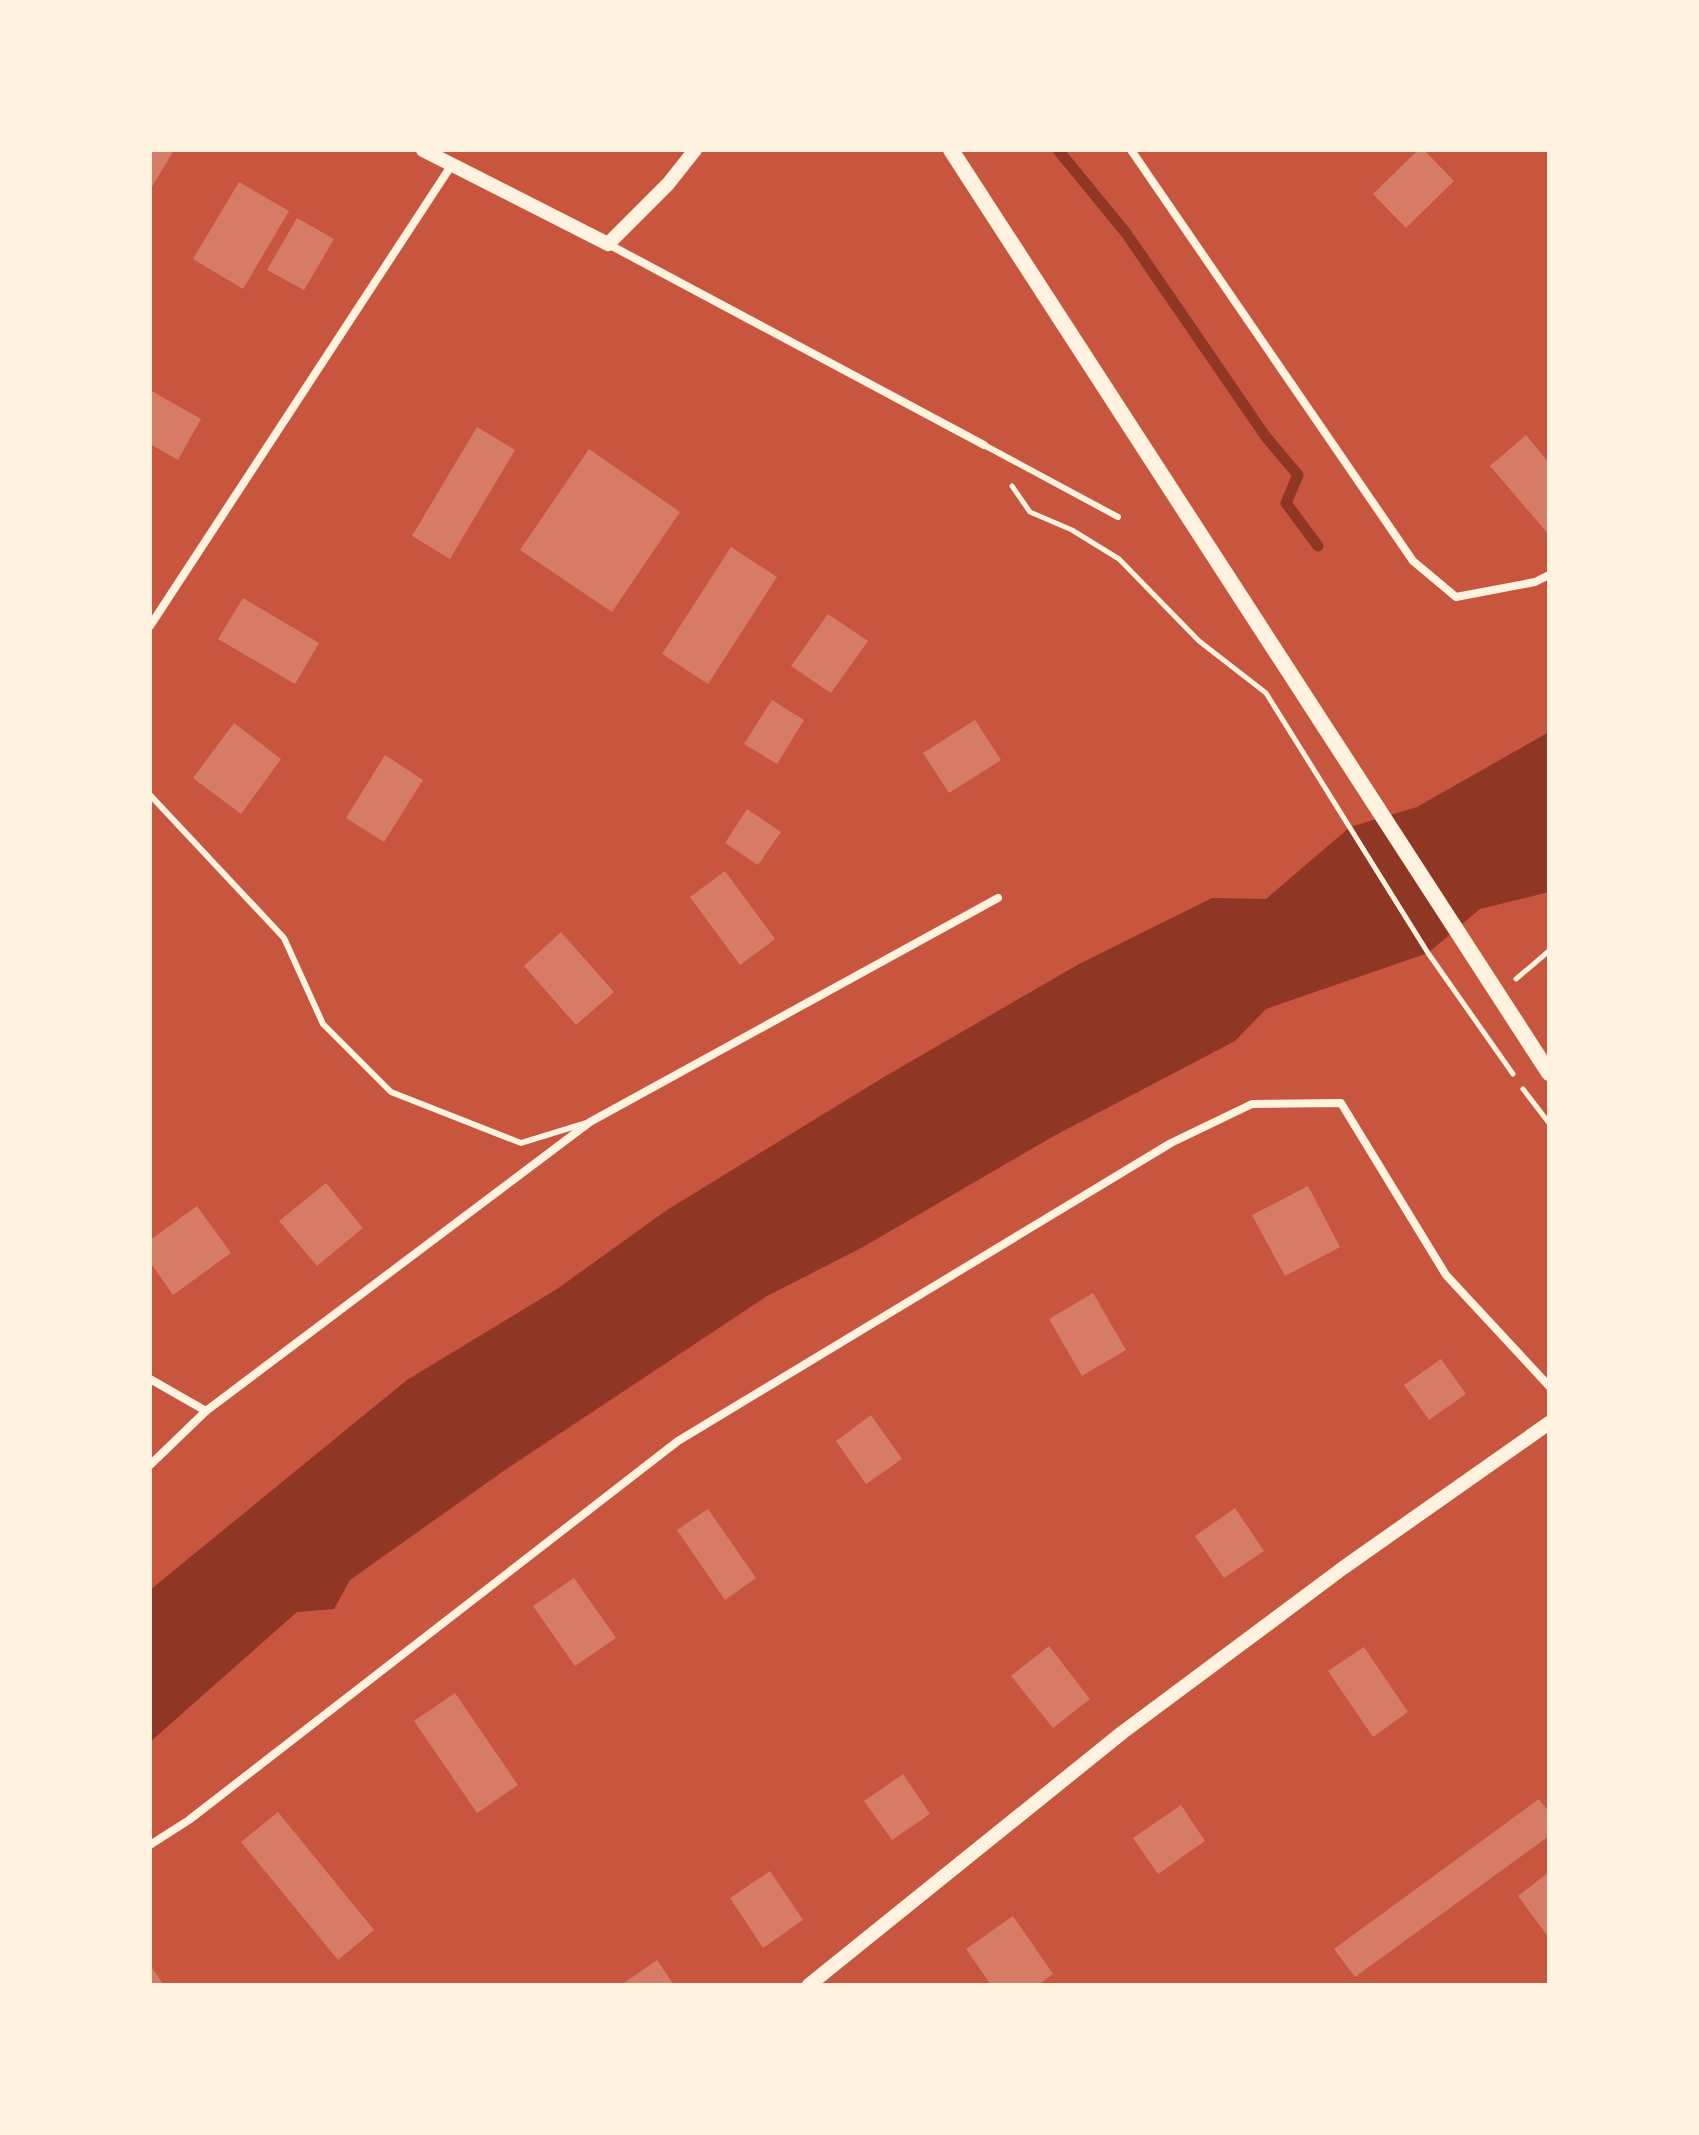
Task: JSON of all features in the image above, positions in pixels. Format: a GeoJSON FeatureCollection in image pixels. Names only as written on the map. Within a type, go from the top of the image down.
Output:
{"type":"FeatureCollection","features":[{"type":"Feature","properties":{"kind":"main road"},"geometry":{"type":"LineString","coordinates":[[951,150],[1549,1073]]}},
{"type":"Feature","properties":{"kind":"street"},"geometry":{"type":"LineString","coordinates":[[423,150],[608,244],[984,445]]}},
{"type":"Feature","properties":{"kind":"street"},"geometry":{"type":"LineString","coordinates":[[608,244],[668,184],[695,150]]}},
{"type":"Feature","properties":{"kind":"street"},"geometry":{"type":"LineString","coordinates":[[1131,150],[1413,561],[1456,597],[1535,582],[1549,575]]}},
{"type":"Feature","properties":{"kind":"street"},"geometry":{"type":"LineString","coordinates":[[150,626],[451,166]]}},
{"type":"Feature","properties":{"kind":"street"},"geometry":{"type":"LineString","coordinates":[[150,1465],[206,1411],[590,1122],[998,898]]}},
{"type":"Feature","properties":{"kind":"street"},"geometry":{"type":"LineString","coordinates":[[150,1845],[189,1820],[678,1441],[1171,1143],[1252,1104],[1341,1103],[1446,1275],[1549,1386]]}},
{"type":"Feature","properties":{"kind":"street"},"geometry":{"type":"LineString","coordinates":[[150,1379],[206,1411]]}},
{"type":"Feature","properties":{"kind":"street"},"geometry":{"type":"LineString","coordinates":[[809,1985],[1123,1732],[1343,1568],[1549,1423]]}},
{"type":"Feature","properties":{"kind":"lane"},"geometry":{"type":"LineString","coordinates":[[984,445],[1118,517]]}},
{"type":"Feature","properties":{"kind":"lane"},"geometry":{"type":"LineString","coordinates":[[150,795],[284,938],[323,1024],[391,1092],[521,1143],[590,1122]]}},
{"type":"Feature","properties":{"kind":"path"},"geometry":{"type":"LineString","coordinates":[[984,445],[1030,512],[1072,530],[1119,559],[1199,641],[1266,693],[1428,953],[1549,1123]]}},
{"type":"Feature","properties":{"kind":"shaded area"},"geometry":{"type":"Polygon","coordinates":[[[1549,732],[1549,892],[1480,909],[1428,953],[1266,1009],[1235,1041],[1052,1137],[863,1247],[767,1296],[505,1470],[350,1580],[334,1609],[297,1612],[150,1742],[150,1590],[407,1380],[557,1289],[667,1210],[884,1077],[1079,964],[1212,898],[1266,899],[1350,827],[1417,807],[1549,732]]]}},
{"type":"Feature","properties":{"kind":"building"},"geometry":{"type":"Polygon","coordinates":[[[150,150],[173,152],[150,190],[150,150]]]}},
{"type":"Feature","properties":{"kind":"building"},"geometry":{"type":"Polygon","coordinates":[[[1418,150],[1424,150],[1454,181],[1406,228],[1373,194],[1418,150]]]}},
{"type":"Feature","properties":{"kind":"building"},"geometry":{"type":"Polygon","coordinates":[[[239,182],[289,211],[243,289],[193,259],[239,182]]]}},
{"type":"Feature","properties":{"kind":"building"},"geometry":{"type":"Polygon","coordinates":[[[297,218],[334,239],[304,290],[267,270],[297,218]]]}},
{"type":"Feature","properties":{"kind":"building"},"geometry":{"type":"Polygon","coordinates":[[[150,390],[201,419],[178,460],[150,444],[150,390]]]}},
{"type":"Feature","properties":{"kind":"building"},"geometry":{"type":"Polygon","coordinates":[[[477,427],[515,450],[450,559],[412,536],[477,427]]]}},
{"type":"Feature","properties":{"kind":"building"},"geometry":{"type":"Polygon","coordinates":[[[1526,435],[1549,463],[1549,535],[1490,466],[1526,435]]]}},
{"type":"Feature","properties":{"kind":"building"},"geometry":{"type":"Polygon","coordinates":[[[589,449],[680,512],[612,612],[520,550],[589,449]]]}},
{"type":"Feature","properties":{"kind":"building"},"geometry":{"type":"Polygon","coordinates":[[[731,547],[777,577],[708,684],[662,654],[731,547]]]}},
{"type":"Feature","properties":{"kind":"building"},"geometry":{"type":"Polygon","coordinates":[[[243,598],[319,643],[295,684],[218,639],[243,598]]]}},
{"type":"Feature","properties":{"kind":"building"},"geometry":{"type":"Polygon","coordinates":[[[828,614],[868,641],[831,693],[791,666],[828,614]]]}},
{"type":"Feature","properties":{"kind":"building"},"geometry":{"type":"Polygon","coordinates":[[[772,700],[804,720],[777,764],[744,744],[772,700]]]}},
{"type":"Feature","properties":{"kind":"building"},"geometry":{"type":"Polygon","coordinates":[[[975,720],[1001,760],[949,793],[923,753],[975,720]]]}},
{"type":"Feature","properties":{"kind":"building"},"geometry":{"type":"Polygon","coordinates":[[[234,723],[281,759],[241,814],[193,778],[234,723]]]}},
{"type":"Feature","properties":{"kind":"building"},"geometry":{"type":"Polygon","coordinates":[[[385,755],[423,780],[384,842],[346,818],[385,755]]]}},
{"type":"Feature","properties":{"kind":"building"},"geometry":{"type":"Polygon","coordinates":[[[747,809],[781,832],[758,865],[725,843],[747,809]]]}},
{"type":"Feature","properties":{"kind":"building"},"geometry":{"type":"Polygon","coordinates":[[[725,871],[775,939],[740,965],[690,897],[725,871]]]}},
{"type":"Feature","properties":{"kind":"building"},"geometry":{"type":"Polygon","coordinates":[[[561,932],[614,992],[576,1025],[524,966],[561,932]]]}},
{"type":"Feature","properties":{"kind":"building"},"geometry":{"type":"Polygon","coordinates":[[[326,1183],[363,1228],[317,1266],[279,1221],[326,1183]]]}},
{"type":"Feature","properties":{"kind":"building"},"geometry":{"type":"Polygon","coordinates":[[[1308,1186],[1340,1247],[1285,1276],[1252,1215],[1308,1186]]]}},
{"type":"Feature","properties":{"kind":"building"},"geometry":{"type":"Polygon","coordinates":[[[197,1206],[231,1253],[173,1295],[150,1262],[150,1240],[197,1206]]]}},
{"type":"Feature","properties":{"kind":"building"},"geometry":{"type":"Polygon","coordinates":[[[1093,1293],[1126,1350],[1082,1376],[1049,1319],[1093,1293]]]}},
{"type":"Feature","properties":{"kind":"building"},"geometry":{"type":"Polygon","coordinates":[[[1441,1359],[1466,1394],[1429,1420],[1404,1385],[1441,1359]]]}},
{"type":"Feature","properties":{"kind":"building"},"geometry":{"type":"Polygon","coordinates":[[[871,1415],[902,1459],[866,1484],[836,1441],[871,1415]]]}},
{"type":"Feature","properties":{"kind":"building"},"geometry":{"type":"Polygon","coordinates":[[[1235,1508],[1264,1551],[1224,1578],[1195,1536],[1235,1508]]]}},
{"type":"Feature","properties":{"kind":"building"},"geometry":{"type":"Polygon","coordinates":[[[708,1509],[756,1578],[725,1600],[677,1530],[708,1509]]]}},
{"type":"Feature","properties":{"kind":"building"},"geometry":{"type":"Polygon","coordinates":[[[574,1578],[616,1638],[575,1666],[533,1606],[574,1578]]]}},
{"type":"Feature","properties":{"kind":"building"},"geometry":{"type":"Polygon","coordinates":[[[1049,1646],[1090,1699],[1053,1728],[1011,1676],[1049,1646]]]}},
{"type":"Feature","properties":{"kind":"building"},"geometry":{"type":"Polygon","coordinates":[[[1364,1647],[1408,1712],[1373,1737],[1328,1671],[1364,1647]]]}},
{"type":"Feature","properties":{"kind":"building"},"geometry":{"type":"Polygon","coordinates":[[[455,1693],[518,1785],[477,1813],[414,1721],[455,1693]]]}},
{"type":"Feature","properties":{"kind":"building"},"geometry":{"type":"Polygon","coordinates":[[[903,1774],[930,1814],[892,1840],[864,1801],[903,1774]]]}},
{"type":"Feature","properties":{"kind":"building"},"geometry":{"type":"Polygon","coordinates":[[[1539,1799],[1549,1812],[1549,1836],[1355,1977],[1334,1949],[1539,1799]]]}},
{"type":"Feature","properties":{"kind":"building"},"geometry":{"type":"Polygon","coordinates":[[[1181,1805],[1205,1841],[1158,1874],[1133,1838],[1181,1805]]]}},
{"type":"Feature","properties":{"kind":"building"},"geometry":{"type":"Polygon","coordinates":[[[278,1812],[374,1930],[338,1960],[241,1842],[278,1812]]]}},
{"type":"Feature","properties":{"kind":"building"},"geometry":{"type":"Polygon","coordinates":[[[770,1871],[803,1920],[763,1948],[730,1898],[770,1871]]]}},
{"type":"Feature","properties":{"kind":"building"},"geometry":{"type":"Polygon","coordinates":[[[1549,1872],[1549,1938],[1518,1896],[1549,1872]]]}},
{"type":"Feature","properties":{"kind":"building"},"geometry":{"type":"Polygon","coordinates":[[[1013,1916],[1053,1974],[1038,1985],[991,1985],[966,1949],[1013,1916]]]}},
{"type":"Feature","properties":{"kind":"building"},"geometry":{"type":"Polygon","coordinates":[[[657,1960],[674,1985],[621,1985],[657,1960]]]}},
{"type":"Feature","properties":{"kind":"building"},"geometry":{"type":"Polygon","coordinates":[[[150,1965],[164,1985],[150,1985],[150,1965]]]}},
{"type":"Feature","properties":{"kind":"waterway"},"geometry":{"type":"LineString","coordinates":[[1058,150],[1126,233],[1266,437],[1298,475],[1286,503],[1318,546]]}}]}
